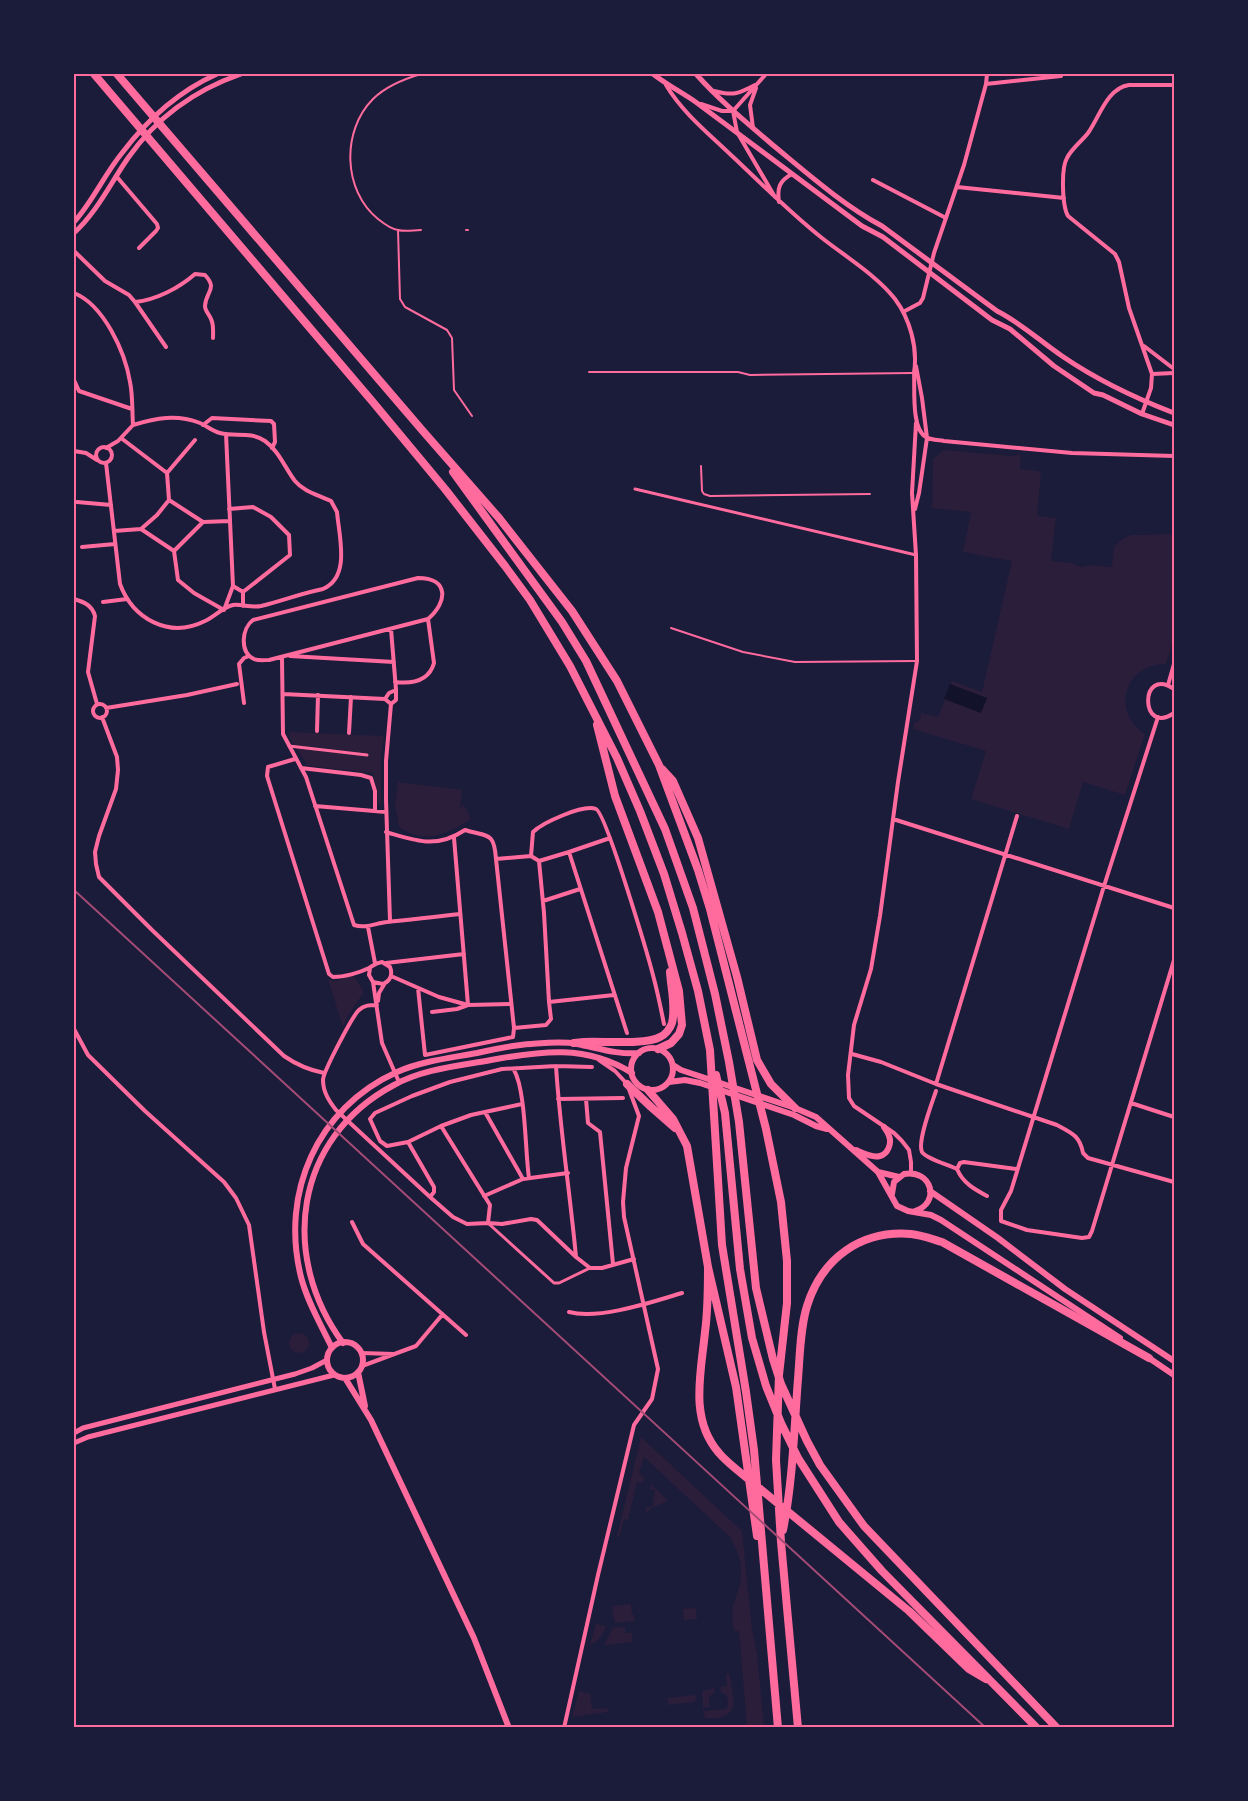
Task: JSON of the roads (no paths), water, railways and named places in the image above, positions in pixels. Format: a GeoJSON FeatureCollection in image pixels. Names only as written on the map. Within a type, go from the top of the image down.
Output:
{"type":"FeatureCollection","features":[{"type":"Feature","properties":{"kind":"highway"},"geometry":{"type":"LineString","coordinates":[[94,74],[481,534],[512,574],[550,632],[593,708],[617,758],[664,874],[682,933],[695,979],[725,1113],[740,1269],[752,1338],[766,1386],[781,1423],[798,1458],[839,1522],[882,1570],[1037,1728]]}},
{"type":"Feature","properties":{"kind":"highway"},"geometry":{"type":"LineString","coordinates":[[117,74],[499,518],[572,611],[617,681],[659,765],[710,909],[766,1129],[781,1202],[787,1261],[787,1303],[778,1375],[776,1439],[781,1540],[798,1728]]}},
{"type":"Feature","properties":{"kind":"highway"},"geometry":{"type":"LineString","coordinates":[[422,430],[562,622],[586,661],[665,829],[693,908],[715,994],[739,1122],[756,1288],[781,1384],[807,1441],[820,1465],[864,1526],[1057,1728]]}},
{"type":"Feature","properties":{"kind":"highway"},"geometry":{"type":"LineString","coordinates":[[593,708],[615,796],[646,876],[679,991],[682,1025],[679,1034],[671,1043],[658,1049]]}},
{"type":"Feature","properties":{"kind":"highway"},"geometry":{"type":"LineString","coordinates":[[659,765],[673,781],[698,838],[738,977],[757,1060],[771,1084],[795,1108]]}},
{"type":"Feature","properties":{"kind":"highway"},"geometry":{"type":"LineString","coordinates":[[574,1043],[648,1040],[659,1038],[669,1029],[673,1004],[666,943]]}},
{"type":"Feature","properties":{"kind":"highway"},"geometry":{"type":"LineString","coordinates":[[710,1050],[722,1245],[754,1450],[778,1728]]}},
{"type":"Feature","properties":{"kind":"highway"},"geometry":{"type":"LineString","coordinates":[[627,1084],[678,1130]]}},
{"type":"Feature","properties":{"kind":"highway"},"geometry":{"type":"LineString","coordinates":[[648,1090],[673,1119],[687,1146],[708,1267],[736,1387],[766,1597]]}},
{"type":"Feature","properties":{"kind":"highway"},"geometry":{"type":"LineString","coordinates":[[781,1540],[791,1470],[801,1334],[807,1306],[819,1280],[833,1261],[865,1239],[886,1234],[913,1234],[942,1242],[1149,1358]]}},
{"type":"Feature","properties":{"kind":"highway"},"geometry":{"type":"LineString","coordinates":[[708,1267],[705,1331],[699,1384],[700,1408],[710,1441],[719,1454],[736,1469],[909,1611],[969,1669],[995,1685]]}},
{"type":"Feature","properties":{"kind":"main road"},"geometry":{"type":"LineString","coordinates":[[74,222],[121,154],[137,135],[176,97],[217,74]]}},
{"type":"Feature","properties":{"kind":"main road"},"geometry":{"type":"LineString","coordinates":[[74,233],[98,206],[141,141],[173,109],[198,92],[241,74]]}},
{"type":"Feature","properties":{"kind":"main road"},"geometry":{"type":"LineString","coordinates":[[653,74],[698,103],[862,226],[883,237],[928,273],[992,320],[1010,329],[1054,366],[1094,393],[1174,425]]}},
{"type":"Feature","properties":{"kind":"main road"},"geometry":{"type":"LineString","coordinates":[[696,74],[711,91],[753,128],[862,215],[882,226],[997,310],[1014,319],[1062,356],[1096,378],[1174,413]]}},
{"type":"Feature","properties":{"kind":"main road"},"geometry":{"type":"LineString","coordinates":[[332,1348],[301,1279],[297,1261],[295,1216],[297,1199],[314,1149],[328,1127],[360,1095],[395,1073],[436,1060],[520,1045],[574,1043],[618,1053],[639,1053],[658,1049],[668,1055],[673,1065],[669,1082]]}},
{"type":"Feature","properties":{"kind":"main road"},"geometry":{"type":"LineString","coordinates":[[343,1343],[333,1328],[316,1292],[306,1260],[304,1228],[306,1202],[316,1168],[335,1136],[363,1106],[399,1082],[431,1072],[512,1056],[552,1053],[591,1055],[612,1061],[632,1073]]}},
{"type":"Feature","properties":{"kind":"main road"},"geometry":{"type":"LineString","coordinates":[[639,1053],[633,1062],[632,1073],[637,1084],[648,1090],[660,1089],[669,1082],[700,1079]]}},
{"type":"Feature","properties":{"kind":"main road"},"geometry":{"type":"LineString","coordinates":[[673,1065],[700,1079],[767,1102],[816,1126],[828,1129]]}},
{"type":"Feature","properties":{"kind":"main road"},"geometry":{"type":"LineString","coordinates":[[767,1102],[795,1108],[820,1119],[828,1129],[878,1172],[897,1206],[941,1220],[1174,1375]]}},
{"type":"Feature","properties":{"kind":"main road"},"geometry":{"type":"LineString","coordinates":[[853,1149],[873,1156],[886,1153],[890,1136],[884,1127]]}},
{"type":"Feature","properties":{"kind":"main road"},"geometry":{"type":"LineString","coordinates":[[878,1172],[899,1177]]}},
{"type":"Feature","properties":{"kind":"main road"},"geometry":{"type":"LineString","coordinates":[[892,1195],[894,1182],[899,1177],[911,1173],[924,1178],[929,1184],[929,1198],[926,1205],[914,1211]]}},
{"type":"Feature","properties":{"kind":"main road"},"geometry":{"type":"LineString","coordinates":[[930,1191],[998,1238],[1058,1285],[1174,1361]]}},
{"type":"Feature","properties":{"kind":"main road"},"geometry":{"type":"LineString","coordinates":[[360,1369],[352,1377],[345,1378],[334,1374],[328,1368],[328,1353],[337,1344],[351,1344],[357,1347],[363,1359],[360,1369],[366,1410]]}},
{"type":"Feature","properties":{"kind":"main road"},"geometry":{"type":"LineString","coordinates":[[74,1433],[83,1428],[312,1368],[327,1360]]}},
{"type":"Feature","properties":{"kind":"main road"},"geometry":{"type":"LineString","coordinates":[[74,1443],[88,1437],[334,1374]]}},
{"type":"Feature","properties":{"kind":"main road"},"geometry":{"type":"LineString","coordinates":[[345,1378],[366,1410],[474,1638],[509,1728]]}},
{"type":"Feature","properties":{"kind":"street"},"geometry":{"type":"LineString","coordinates":[[698,103],[722,111],[733,111],[766,74]]}},
{"type":"Feature","properties":{"kind":"street"},"geometry":{"type":"LineString","coordinates":[[903,312],[920,303],[923,298],[928,273],[957,187],[987,74]]}},
{"type":"Feature","properties":{"kind":"street"},"geometry":{"type":"LineString","coordinates":[[986,84],[1061,76]]}},
{"type":"Feature","properties":{"kind":"street"},"geometry":{"type":"LineString","coordinates":[[711,91],[732,95],[758,83]]}},
{"type":"Feature","properties":{"kind":"street"},"geometry":{"type":"LineString","coordinates":[[753,128],[750,105],[758,83]]}},
{"type":"Feature","properties":{"kind":"street"},"geometry":{"type":"LineString","coordinates":[[666,84],[692,118],[779,202],[877,282],[895,299],[903,312],[911,332],[927,438],[914,513]]}},
{"type":"Feature","properties":{"kind":"street"},"geometry":{"type":"LineString","coordinates":[[1142,414],[1151,388],[1152,374],[1129,308],[1119,262],[1115,254],[1068,216],[1064,210],[1063,169],[1066,158],[1089,132],[1115,92],[1129,85],[1174,85]]}},
{"type":"Feature","properties":{"kind":"street"},"geometry":{"type":"LineString","coordinates":[[733,111],[737,132],[779,202]]}},
{"type":"Feature","properties":{"kind":"street"},"geometry":{"type":"LineString","coordinates":[[779,202],[777,189],[781,182],[792,174]]}},
{"type":"Feature","properties":{"kind":"street"},"geometry":{"type":"LineString","coordinates":[[117,177],[157,224],[156,231],[139,248]]}},
{"type":"Feature","properties":{"kind":"street"},"geometry":{"type":"LineString","coordinates":[[873,180],[946,218]]}},
{"type":"Feature","properties":{"kind":"street"},"geometry":{"type":"LineString","coordinates":[[957,187],[1064,198]]}},
{"type":"Feature","properties":{"kind":"street"},"geometry":{"type":"LineString","coordinates":[[74,251],[105,281],[129,295],[166,346]]}},
{"type":"Feature","properties":{"kind":"street"},"geometry":{"type":"LineString","coordinates":[[135,302],[143,301],[184,284],[195,274],[205,275],[211,282],[205,304],[213,327],[213,338]]}},
{"type":"Feature","properties":{"kind":"street"},"geometry":{"type":"LineString","coordinates":[[74,293],[100,314],[117,339],[131,384],[132,425]]}},
{"type":"Feature","properties":{"kind":"street"},"geometry":{"type":"LineString","coordinates":[[1143,345],[1174,371]]}},
{"type":"Feature","properties":{"kind":"street"},"geometry":{"type":"LineString","coordinates":[[1152,374],[1174,371]]}},
{"type":"Feature","properties":{"kind":"street"},"geometry":{"type":"LineString","coordinates":[[911,1173],[909,1150],[903,1141],[854,1106],[849,1098],[848,1075],[854,1025],[871,969],[917,661],[916,555],[912,493],[916,373]]}},
{"type":"Feature","properties":{"kind":"street"},"geometry":{"type":"LineString","coordinates":[[74,380],[79,391],[132,409]]}},
{"type":"Feature","properties":{"kind":"street"},"geometry":{"type":"LineString","coordinates":[[166,417],[180,418],[226,434],[256,437],[272,448],[300,486],[335,505],[338,512],[341,561],[336,579],[330,586],[323,589],[258,607],[233,605],[193,626],[169,627],[149,621],[127,599],[120,584],[106,463],[120,439],[132,425],[166,417]]}},
{"type":"Feature","properties":{"kind":"street"},"geometry":{"type":"LineString","coordinates":[[204,425],[212,418],[271,422],[274,424],[275,442],[272,448]]}},
{"type":"Feature","properties":{"kind":"street"},"geometry":{"type":"LineString","coordinates":[[916,423],[922,435],[944,441],[1072,453],[1174,456]]}},
{"type":"Feature","properties":{"kind":"street"},"geometry":{"type":"LineString","coordinates":[[224,610],[233,586],[226,434]]}},
{"type":"Feature","properties":{"kind":"street"},"geometry":{"type":"LineString","coordinates":[[86,453],[106,448],[120,439]]}},
{"type":"Feature","properties":{"kind":"street"},"geometry":{"type":"LineString","coordinates":[[120,439],[167,473]]}},
{"type":"Feature","properties":{"kind":"street"},"geometry":{"type":"LineString","coordinates":[[114,531],[141,529],[157,515],[169,500],[167,473],[195,440]]}},
{"type":"Feature","properties":{"kind":"street"},"geometry":{"type":"LineString","coordinates":[[106,448],[112,454]]}},
{"type":"Feature","properties":{"kind":"street"},"geometry":{"type":"LineString","coordinates":[[98,460],[96,453],[99,450]]}},
{"type":"Feature","properties":{"kind":"street"},"geometry":{"type":"LineString","coordinates":[[74,451],[86,453],[106,463]]}},
{"type":"Feature","properties":{"kind":"street"},"geometry":{"type":"LineString","coordinates":[[635,489],[916,555]]}},
{"type":"Feature","properties":{"kind":"street"},"geometry":{"type":"LineString","coordinates":[[169,500],[203,522],[230,521]]}},
{"type":"Feature","properties":{"kind":"street"},"geometry":{"type":"LineString","coordinates":[[76,502],[111,505]]}},
{"type":"Feature","properties":{"kind":"street"},"geometry":{"type":"LineString","coordinates":[[230,509],[253,507],[271,517],[289,536],[290,555],[243,592]]}},
{"type":"Feature","properties":{"kind":"street"},"geometry":{"type":"LineString","coordinates":[[174,551],[203,522]]}},
{"type":"Feature","properties":{"kind":"street"},"geometry":{"type":"LineString","coordinates":[[141,529],[174,551],[178,580],[194,593],[224,610]]}},
{"type":"Feature","properties":{"kind":"street"},"geometry":{"type":"LineString","coordinates":[[82,547],[115,544]]}},
{"type":"Feature","properties":{"kind":"street"},"geometry":{"type":"LineString","coordinates":[[418,578],[434,581],[441,590],[441,604],[428,619],[269,660],[257,660],[249,656],[245,647],[244,632],[249,622],[254,620],[418,578]]}},
{"type":"Feature","properties":{"kind":"street"},"geometry":{"type":"LineString","coordinates":[[233,586],[243,592]]}},
{"type":"Feature","properties":{"kind":"street"},"geometry":{"type":"LineString","coordinates":[[243,592],[243,606]]}},
{"type":"Feature","properties":{"kind":"street"},"geometry":{"type":"LineString","coordinates":[[74,599],[89,605],[95,616],[88,672],[98,704]]}},
{"type":"Feature","properties":{"kind":"street"},"geometry":{"type":"LineString","coordinates":[[103,602],[127,599]]}},
{"type":"Feature","properties":{"kind":"street"},"geometry":{"type":"LineString","coordinates":[[395,682],[408,683],[422,679],[432,669],[434,663],[428,619]]}},
{"type":"Feature","properties":{"kind":"street"},"geometry":{"type":"LineString","coordinates":[[390,921],[386,761],[391,704],[396,700],[391,629]]}},
{"type":"Feature","properties":{"kind":"street"},"geometry":{"type":"LineString","coordinates":[[244,703],[239,664],[249,656]]}},
{"type":"Feature","properties":{"kind":"street"},"geometry":{"type":"LineString","coordinates":[[284,657],[394,662]]}},
{"type":"Feature","properties":{"kind":"street"},"geometry":{"type":"LineString","coordinates":[[284,657],[283,734],[306,777],[354,925],[369,927],[390,921],[460,914]]}},
{"type":"Feature","properties":{"kind":"street"},"geometry":{"type":"LineString","coordinates":[[1168,685],[1174,664]]}},
{"type":"Feature","properties":{"kind":"street"},"geometry":{"type":"LineString","coordinates":[[106,708],[187,695],[237,684]]}},
{"type":"Feature","properties":{"kind":"street"},"geometry":{"type":"LineString","coordinates":[[1174,689],[1168,685],[1156,686],[1147,697],[1148,708],[1158,717],[1167,717],[1174,713]]}},
{"type":"Feature","properties":{"kind":"street"},"geometry":{"type":"LineString","coordinates":[[385,699],[389,693],[396,690]]}},
{"type":"Feature","properties":{"kind":"street"},"geometry":{"type":"LineString","coordinates":[[282,694],[385,699],[391,704]]}},
{"type":"Feature","properties":{"kind":"street"},"geometry":{"type":"LineString","coordinates":[[317,731],[318,695]]}},
{"type":"Feature","properties":{"kind":"street"},"geometry":{"type":"LineString","coordinates":[[349,733],[351,697]]}},
{"type":"Feature","properties":{"kind":"street"},"geometry":{"type":"LineString","coordinates":[[98,704],[106,708],[107,713],[102,717],[96,717],[93,712],[93,708],[98,704]]}},
{"type":"Feature","properties":{"kind":"street"},"geometry":{"type":"LineString","coordinates":[[102,717],[117,757],[118,770],[116,789],[95,852],[99,877],[284,1056],[305,1068],[324,1073]]}},
{"type":"Feature","properties":{"kind":"street"},"geometry":{"type":"LineString","coordinates":[[1158,717],[1032,1117],[1011,1191],[1001,1210],[1001,1221],[1027,1230],[1089,1237],[1174,960]]}},
{"type":"Feature","properties":{"kind":"street"},"geometry":{"type":"LineString","coordinates":[[289,746],[367,755]]}},
{"type":"Feature","properties":{"kind":"street"},"geometry":{"type":"LineString","coordinates":[[296,759],[268,767],[267,776],[329,974],[333,977],[340,977],[370,968],[375,963],[464,954]]}},
{"type":"Feature","properties":{"kind":"street"},"geometry":{"type":"LineString","coordinates":[[300,768],[371,778],[375,791],[375,810]]}},
{"type":"Feature","properties":{"kind":"street"},"geometry":{"type":"LineString","coordinates":[[315,806],[386,812]]}},
{"type":"Feature","properties":{"kind":"street"},"geometry":{"type":"LineString","coordinates":[[531,856],[531,840],[534,831],[546,822],[584,809],[600,811],[654,979],[664,1024]]}},
{"type":"Feature","properties":{"kind":"street"},"geometry":{"type":"LineString","coordinates":[[936,1084],[1017,816]]}},
{"type":"Feature","properties":{"kind":"street"},"geometry":{"type":"LineString","coordinates":[[893,819],[1174,908]]}},
{"type":"Feature","properties":{"kind":"street"},"geometry":{"type":"LineString","coordinates":[[386,832],[424,843],[454,838],[465,830],[491,838],[495,843],[514,1028],[513,1037],[425,1055],[418,988]]}},
{"type":"Feature","properties":{"kind":"street"},"geometry":{"type":"LineString","coordinates":[[454,838],[468,1005]]}},
{"type":"Feature","properties":{"kind":"street"},"geometry":{"type":"LineString","coordinates":[[496,859],[531,856],[539,861],[610,838]]}},
{"type":"Feature","properties":{"kind":"street"},"geometry":{"type":"LineString","coordinates":[[568,852],[627,1033]]}},
{"type":"Feature","properties":{"kind":"street"},"geometry":{"type":"LineString","coordinates":[[514,1028],[546,1025],[551,1019],[539,861]]}},
{"type":"Feature","properties":{"kind":"street"},"geometry":{"type":"LineString","coordinates":[[543,901],[580,889]]}},
{"type":"Feature","properties":{"kind":"street"},"geometry":{"type":"LineString","coordinates":[[369,927],[375,963]]}},
{"type":"Feature","properties":{"kind":"street"},"geometry":{"type":"LineString","coordinates":[[377,1005],[379,993],[391,976],[391,970],[386,963]]}},
{"type":"Feature","properties":{"kind":"street"},"geometry":{"type":"LineString","coordinates":[[370,968],[369,975],[373,982],[382,1043],[399,1082]]}},
{"type":"Feature","properties":{"kind":"street"},"geometry":{"type":"LineString","coordinates":[[391,976],[439,997],[468,1005],[510,1004]]}},
{"type":"Feature","properties":{"kind":"street"},"geometry":{"type":"LineString","coordinates":[[373,982],[386,983]]}},
{"type":"Feature","properties":{"kind":"street"},"geometry":{"type":"LineString","coordinates":[[549,1002],[614,995]]}},
{"type":"Feature","properties":{"kind":"street"},"geometry":{"type":"LineString","coordinates":[[377,1005],[362,1007],[357,1011],[324,1073],[326,1096],[336,1110],[460,1222],[502,1224],[537,1220],[590,1268]]}},
{"type":"Feature","properties":{"kind":"street"},"geometry":{"type":"LineString","coordinates":[[432,1012],[457,1009],[468,1005]]}},
{"type":"Feature","properties":{"kind":"street"},"geometry":{"type":"LineString","coordinates":[[74,1029],[87,1055],[224,1182],[236,1198],[249,1226],[275,1389]]}},
{"type":"Feature","properties":{"kind":"street"},"geometry":{"type":"LineString","coordinates":[[852,1054],[881,1062],[936,1084],[1057,1125],[1080,1140],[1085,1156],[1174,1182]]}},
{"type":"Feature","properties":{"kind":"street"},"geometry":{"type":"LineString","coordinates":[[564,1728],[634,1425],[652,1400],[658,1369],[624,1217],[626,1168],[639,1116],[627,1084],[615,1071],[591,1055]]}},
{"type":"Feature","properties":{"kind":"street"},"geometry":{"type":"LineString","coordinates":[[556,1066],[576,1257]]}},
{"type":"Feature","properties":{"kind":"street"},"geometry":{"type":"LineString","coordinates":[[522,1104],[485,1112],[441,1126],[408,1142],[387,1146],[382,1144],[370,1119],[371,1116],[384,1109],[450,1082],[502,1069],[592,1066]]}},
{"type":"Feature","properties":{"kind":"street"},"geometry":{"type":"LineString","coordinates":[[514,1070],[518,1077],[522,1104],[526,1179]]}},
{"type":"Feature","properties":{"kind":"street"},"geometry":{"type":"LineString","coordinates":[[936,1091],[921,1143],[922,1152],[957,1168],[960,1177],[987,1196]]}},
{"type":"Feature","properties":{"kind":"street"},"geometry":{"type":"LineString","coordinates":[[558,1099],[623,1098]]}},
{"type":"Feature","properties":{"kind":"street"},"geometry":{"type":"LineString","coordinates":[[586,1099],[588,1123],[600,1132],[613,1264]]}},
{"type":"Feature","properties":{"kind":"street"},"geometry":{"type":"LineString","coordinates":[[1131,1103],[1174,1117]]}},
{"type":"Feature","properties":{"kind":"street"},"geometry":{"type":"LineString","coordinates":[[485,1112],[526,1179]]}},
{"type":"Feature","properties":{"kind":"street"},"geometry":{"type":"LineString","coordinates":[[441,1126],[490,1205],[488,1223]]}},
{"type":"Feature","properties":{"kind":"street"},"geometry":{"type":"LineString","coordinates":[[408,1142],[434,1187],[434,1192],[430,1197]]}},
{"type":"Feature","properties":{"kind":"street"},"geometry":{"type":"LineString","coordinates":[[957,1168],[960,1163],[964,1162],[1016,1170]]}},
{"type":"Feature","properties":{"kind":"street"},"geometry":{"type":"LineString","coordinates":[[484,1196],[526,1179],[568,1173]]}},
{"type":"Feature","properties":{"kind":"street"},"geometry":{"type":"LineString","coordinates":[[352,1222],[363,1244],[466,1335]]}},
{"type":"Feature","properties":{"kind":"street"},"geometry":{"type":"LineString","coordinates":[[488,1223],[554,1284],[590,1268],[602,1268],[634,1259]]}},
{"type":"Feature","properties":{"kind":"street"},"geometry":{"type":"LineString","coordinates":[[569,1312],[582,1316],[644,1304],[682,1293]]}},
{"type":"Feature","properties":{"kind":"street"},"geometry":{"type":"LineString","coordinates":[[360,1369],[417,1346],[442,1314]]}},
{"type":"Feature","properties":{"kind":"street"},"geometry":{"type":"LineString","coordinates":[[361,1353],[398,1354]]}},
{"type":"Feature","properties":{"kind":"lane"},"geometry":{"type":"LineString","coordinates":[[421,74],[397,82],[373,99],[360,118],[351,142],[354,184],[360,198],[375,217],[398,230],[421,230]]}},
{"type":"Feature","properties":{"kind":"lane"},"geometry":{"type":"LineString","coordinates":[[398,230],[399,299],[405,307],[447,330],[452,338],[454,390],[472,416]]}},
{"type":"Feature","properties":{"kind":"lane"},"geometry":{"type":"LineString","coordinates":[[590,372],[738,372],[750,375],[916,373]]}},
{"type":"Feature","properties":{"kind":"lane"},"geometry":{"type":"LineString","coordinates":[[702,466],[702,491],[710,496],[870,494]]}},
{"type":"Feature","properties":{"kind":"lane"},"geometry":{"type":"LineString","coordinates":[[670,628],[743,652],[795,662],[917,661]]}},
{"type":"Feature","properties":{"kind":"railway"},"geometry":{"type":"LineString","coordinates":[[74,890],[986,1728]]}}]}
